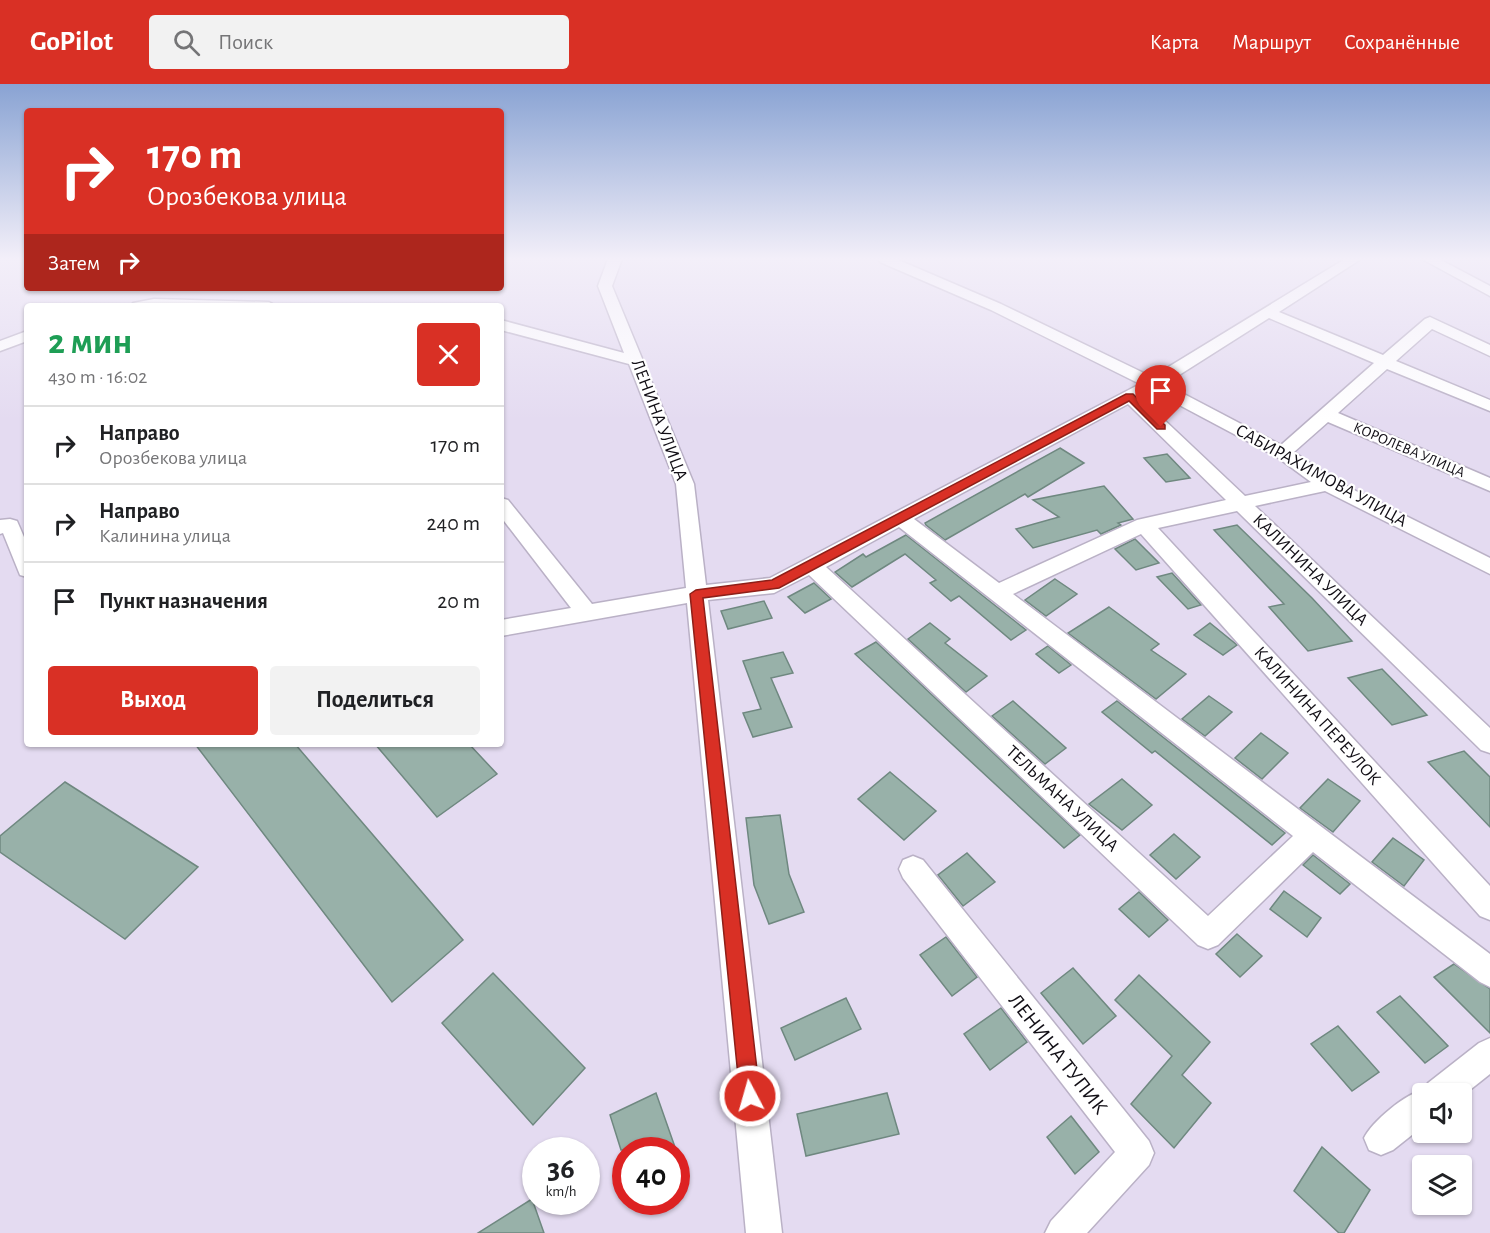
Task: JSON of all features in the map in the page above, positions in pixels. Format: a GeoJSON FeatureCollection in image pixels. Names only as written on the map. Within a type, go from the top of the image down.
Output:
{"type":"FeatureCollection","features":[{"type":"Feature","properties":{"kind":"street","name":"ЛЕНИНА УЛИЦА"},"geometry":{"type":"LineString","coordinates":[[616,313],[685,484],[764,1233]]}},
{"type":"Feature","properties":{"kind":"street","name":"САБИРАХИМОВА УЛИЦА"},"geometry":{"type":"LineString","coordinates":[[1007,313],[1153,384],[1283,453],[1327,484],[1490,567]]}},
{"type":"Feature","properties":{"kind":"street"},"geometry":{"type":"LineString","coordinates":[[504,627],[696,594],[774,585],[1130,397],[1266,313]]}},
{"type":"Feature","properties":{"kind":"street"},"geometry":{"type":"LineString","coordinates":[[1268,313],[1490,406]]}},
{"type":"Feature","properties":{"kind":"street"},"geometry":{"type":"LineString","coordinates":[[1283,453],[1430,322],[1490,351]]}},
{"type":"Feature","properties":{"kind":"street"},"geometry":{"type":"LineString","coordinates":[[504,326],[635,361]]}},
{"type":"Feature","properties":{"kind":"street"},"geometry":{"type":"LineString","coordinates":[[0,346],[24,337]]}},
{"type":"Feature","properties":{"kind":"street","name":"КАЛИНИНА УЛИЦА"},"geometry":{"type":"LineString","coordinates":[[1130,397],[1490,743]]}},
{"type":"Feature","properties":{"kind":"street","name":"КОРОЛЕВА УЛИЦА"},"geometry":{"type":"LineString","coordinates":[[1328,415],[1490,485]]}},
{"type":"Feature","properties":{"kind":"street"},"geometry":{"type":"LineString","coordinates":[[996,592],[1144,525],[1327,484]]}},
{"type":"Feature","properties":{"kind":"street"},"geometry":{"type":"LineString","coordinates":[[504,508],[587,613]]}},
{"type":"Feature","properties":{"kind":"street"},"geometry":{"type":"LineString","coordinates":[[900,518],[1490,972]]}},
{"type":"Feature","properties":{"kind":"street","name":"КАЛИНИНА ПЕРЕУЛОК"},"geometry":{"type":"LineString","coordinates":[[1144,525],[1490,906]]}},
{"type":"Feature","properties":{"kind":"street"},"geometry":{"type":"LineString","coordinates":[[0,526],[10,526],[24,562]]}},
{"type":"Feature","properties":{"kind":"street","name":"ТЕЛЬМАНА УЛИЦА"},"geometry":{"type":"LineString","coordinates":[[811,566],[1208,935],[1312,835]]}},
{"type":"Feature","properties":{"kind":"street","name":"ЛЕНИНА ТУПИК"},"geometry":{"type":"LineString","coordinates":[[913,869],[1137,1153],[1063,1233]]}},
{"type":"Feature","properties":{"kind":"street"},"geometry":{"type":"LineString","coordinates":[[1452,1083],[1490,1054]]}},
{"type":"Feature","properties":{"kind":"street"},"geometry":{"type":"LineString","coordinates":[[1381,1138],[1412,1114]]}},
{"type":"Feature","properties":{"kind":"building"},"geometry":{"type":"Polygon","coordinates":[[[1060,448],[1084,463],[1028,497],[1025,494],[945,540],[926,525],[925,523],[1060,448]]]}},
{"type":"Feature","properties":{"kind":"building"},"geometry":{"type":"Polygon","coordinates":[[[1167,454],[1190,478],[1166,482],[1144,458],[1167,454]]]}},
{"type":"Feature","properties":{"kind":"building"},"geometry":{"type":"Polygon","coordinates":[[[1104,486],[1133,519],[1118,523],[1121,525],[1101,534],[1097,530],[1033,548],[1016,529],[1059,517],[1033,500],[1104,486]]]}},
{"type":"Feature","properties":{"kind":"building"},"geometry":{"type":"Polygon","coordinates":[[[1237,525],[1312,598],[1352,641],[1308,651],[1269,607],[1284,604],[1214,530],[1237,525]]]}},
{"type":"Feature","properties":{"kind":"building"},"geometry":{"type":"Polygon","coordinates":[[[906,535],[1026,630],[1011,640],[959,596],[951,601],[930,583],[936,580],[905,554],[852,587],[835,572],[863,554],[866,557],[906,535]]]}},
{"type":"Feature","properties":{"kind":"building"},"geometry":{"type":"Polygon","coordinates":[[[1135,539],[1159,563],[1136,570],[1115,549],[1135,539]]]}},
{"type":"Feature","properties":{"kind":"building"},"geometry":{"type":"Polygon","coordinates":[[[1172,573],[1201,605],[1188,609],[1157,577],[1172,573]]]}},
{"type":"Feature","properties":{"kind":"building"},"geometry":{"type":"Polygon","coordinates":[[[1055,579],[1077,594],[1046,616],[1025,600],[1055,579]]]}},
{"type":"Feature","properties":{"kind":"building"},"geometry":{"type":"Polygon","coordinates":[[[814,583],[831,599],[805,613],[788,597],[814,583]]]}},
{"type":"Feature","properties":{"kind":"building"},"geometry":{"type":"Polygon","coordinates":[[[764,601],[772,618],[728,629],[721,611],[764,601]]]}},
{"type":"Feature","properties":{"kind":"building"},"geometry":{"type":"Polygon","coordinates":[[[1109,607],[1159,644],[1151,650],[1186,674],[1156,699],[1068,633],[1109,607]]]}},
{"type":"Feature","properties":{"kind":"building"},"geometry":{"type":"Polygon","coordinates":[[[930,623],[950,639],[945,643],[987,676],[966,692],[908,639],[930,623]]]}},
{"type":"Feature","properties":{"kind":"building"},"geometry":{"type":"Polygon","coordinates":[[[1210,623],[1237,645],[1223,655],[1194,635],[1210,623]]]}},
{"type":"Feature","properties":{"kind":"building"},"geometry":{"type":"Polygon","coordinates":[[[876,642],[1080,835],[1064,848],[855,654],[876,642]]]}},
{"type":"Feature","properties":{"kind":"building"},"geometry":{"type":"Polygon","coordinates":[[[1048,646],[1071,665],[1059,673],[1036,654],[1048,646]]]}},
{"type":"Feature","properties":{"kind":"building"},"geometry":{"type":"Polygon","coordinates":[[[783,652],[793,673],[771,678],[792,727],[753,737],[743,713],[761,709],[743,661],[783,652]]]}},
{"type":"Feature","properties":{"kind":"building"},"geometry":{"type":"Polygon","coordinates":[[[1382,669],[1427,715],[1392,725],[1348,678],[1382,669]]]}},
{"type":"Feature","properties":{"kind":"building"},"geometry":{"type":"Polygon","coordinates":[[[1209,696],[1232,712],[1205,736],[1182,719],[1209,696]]]}},
{"type":"Feature","properties":{"kind":"building"},"geometry":{"type":"Polygon","coordinates":[[[1013,701],[1066,748],[1045,764],[992,716],[1013,701]]]}},
{"type":"Feature","properties":{"kind":"building"},"geometry":{"type":"Polygon","coordinates":[[[1117,701],[1285,833],[1272,845],[1155,751],[1152,753],[1102,712],[1117,701]]]}},
{"type":"Feature","properties":{"kind":"building"},"geometry":{"type":"Polygon","coordinates":[[[1261,733],[1288,753],[1262,779],[1235,758],[1261,733]]]}},
{"type":"Feature","properties":{"kind":"building"},"geometry":{"type":"Polygon","coordinates":[[[197,747],[298,747],[463,940],[392,1002],[197,747]]]}},
{"type":"Feature","properties":{"kind":"building"},"geometry":{"type":"Polygon","coordinates":[[[378,747],[472,747],[497,774],[437,817],[378,747]]]}},
{"type":"Feature","properties":{"kind":"building"},"geometry":{"type":"Polygon","coordinates":[[[1464,751],[1490,777],[1490,827],[1428,762],[1464,751]]]}},
{"type":"Feature","properties":{"kind":"building"},"geometry":{"type":"Polygon","coordinates":[[[890,772],[936,811],[904,840],[858,799],[890,772]]]}},
{"type":"Feature","properties":{"kind":"building"},"geometry":{"type":"Polygon","coordinates":[[[1122,779],[1152,805],[1122,830],[1089,804],[1122,779]]]}},
{"type":"Feature","properties":{"kind":"building"},"geometry":{"type":"Polygon","coordinates":[[[1328,779],[1360,801],[1333,832],[1300,808],[1328,779]]]}},
{"type":"Feature","properties":{"kind":"building"},"geometry":{"type":"Polygon","coordinates":[[[65,782],[198,867],[125,939],[0,852],[0,836],[65,782]]]}},
{"type":"Feature","properties":{"kind":"building"},"geometry":{"type":"Polygon","coordinates":[[[780,815],[789,874],[804,912],[769,924],[754,885],[746,818],[780,815]]]}},
{"type":"Feature","properties":{"kind":"building"},"geometry":{"type":"Polygon","coordinates":[[[1174,834],[1200,857],[1176,879],[1150,855],[1174,834]]]}},
{"type":"Feature","properties":{"kind":"building"},"geometry":{"type":"Polygon","coordinates":[[[1393,838],[1424,860],[1404,886],[1372,862],[1393,838]]]}},
{"type":"Feature","properties":{"kind":"building"},"geometry":{"type":"Polygon","coordinates":[[[967,853],[995,882],[963,906],[938,875],[967,853]]]}},
{"type":"Feature","properties":{"kind":"building"},"geometry":{"type":"Polygon","coordinates":[[[1313,855],[1350,884],[1340,894],[1303,865],[1313,855]]]}},
{"type":"Feature","properties":{"kind":"building"},"geometry":{"type":"Polygon","coordinates":[[[1284,891],[1321,918],[1307,937],[1270,909],[1284,891]]]}},
{"type":"Feature","properties":{"kind":"building"},"geometry":{"type":"Polygon","coordinates":[[[1139,892],[1168,920],[1149,937],[1119,909],[1139,892]]]}},
{"type":"Feature","properties":{"kind":"building"},"geometry":{"type":"Polygon","coordinates":[[[1237,934],[1262,956],[1240,977],[1216,954],[1237,934]]]}},
{"type":"Feature","properties":{"kind":"building"},"geometry":{"type":"Polygon","coordinates":[[[946,937],[977,977],[952,996],[920,955],[946,937]]]}},
{"type":"Feature","properties":{"kind":"building"},"geometry":{"type":"Polygon","coordinates":[[[1454,964],[1490,989],[1490,1033],[1434,977],[1454,964]]]}},
{"type":"Feature","properties":{"kind":"building"},"geometry":{"type":"Polygon","coordinates":[[[1073,968],[1116,1016],[1083,1044],[1041,993],[1073,968]]]}},
{"type":"Feature","properties":{"kind":"building"},"geometry":{"type":"Polygon","coordinates":[[[493,973],[585,1068],[533,1125],[442,1023],[493,973]]]}},
{"type":"Feature","properties":{"kind":"building"},"geometry":{"type":"Polygon","coordinates":[[[1139,975],[1210,1042],[1182,1075],[1211,1103],[1174,1148],[1131,1104],[1172,1056],[1115,1000],[1139,975]]]}},
{"type":"Feature","properties":{"kind":"building"},"geometry":{"type":"Polygon","coordinates":[[[1400,996],[1448,1046],[1425,1063],[1377,1012],[1400,996]]]}},
{"type":"Feature","properties":{"kind":"building"},"geometry":{"type":"Polygon","coordinates":[[[846,998],[861,1029],[795,1060],[781,1028],[846,998]]]}},
{"type":"Feature","properties":{"kind":"building"},"geometry":{"type":"Polygon","coordinates":[[[1001,1008],[1027,1042],[990,1070],[964,1034],[1001,1008]]]}},
{"type":"Feature","properties":{"kind":"building"},"geometry":{"type":"Polygon","coordinates":[[[1338,1026],[1379,1072],[1352,1091],[1311,1044],[1338,1026]]]}},
{"type":"Feature","properties":{"kind":"building"},"geometry":{"type":"Polygon","coordinates":[[[656,1093],[671,1137],[617,1137],[610,1115],[656,1093]]]}},
{"type":"Feature","properties":{"kind":"building"},"geometry":{"type":"Polygon","coordinates":[[[887,1093],[899,1134],[806,1156],[797,1114],[887,1093]]]}},
{"type":"Feature","properties":{"kind":"building"},"geometry":{"type":"Polygon","coordinates":[[[1071,1116],[1099,1152],[1075,1174],[1047,1137],[1071,1116]]]}},
{"type":"Feature","properties":{"kind":"building"},"geometry":{"type":"Polygon","coordinates":[[[1322,1147],[1370,1190],[1344,1233],[1339,1233],[1294,1191],[1322,1147]]]}},
{"type":"Feature","properties":{"kind":"building"},"geometry":{"type":"Polygon","coordinates":[[[522,1205],[522,1215],[538,1215],[544,1233],[478,1233],[522,1205]]]}},
{"type":"Feature","properties":{"kind":"route"},"geometry":{"type":"LineString","coordinates":[[750,1096],[696,594],[774,585],[1130,397],[1161,427]]}}]}
